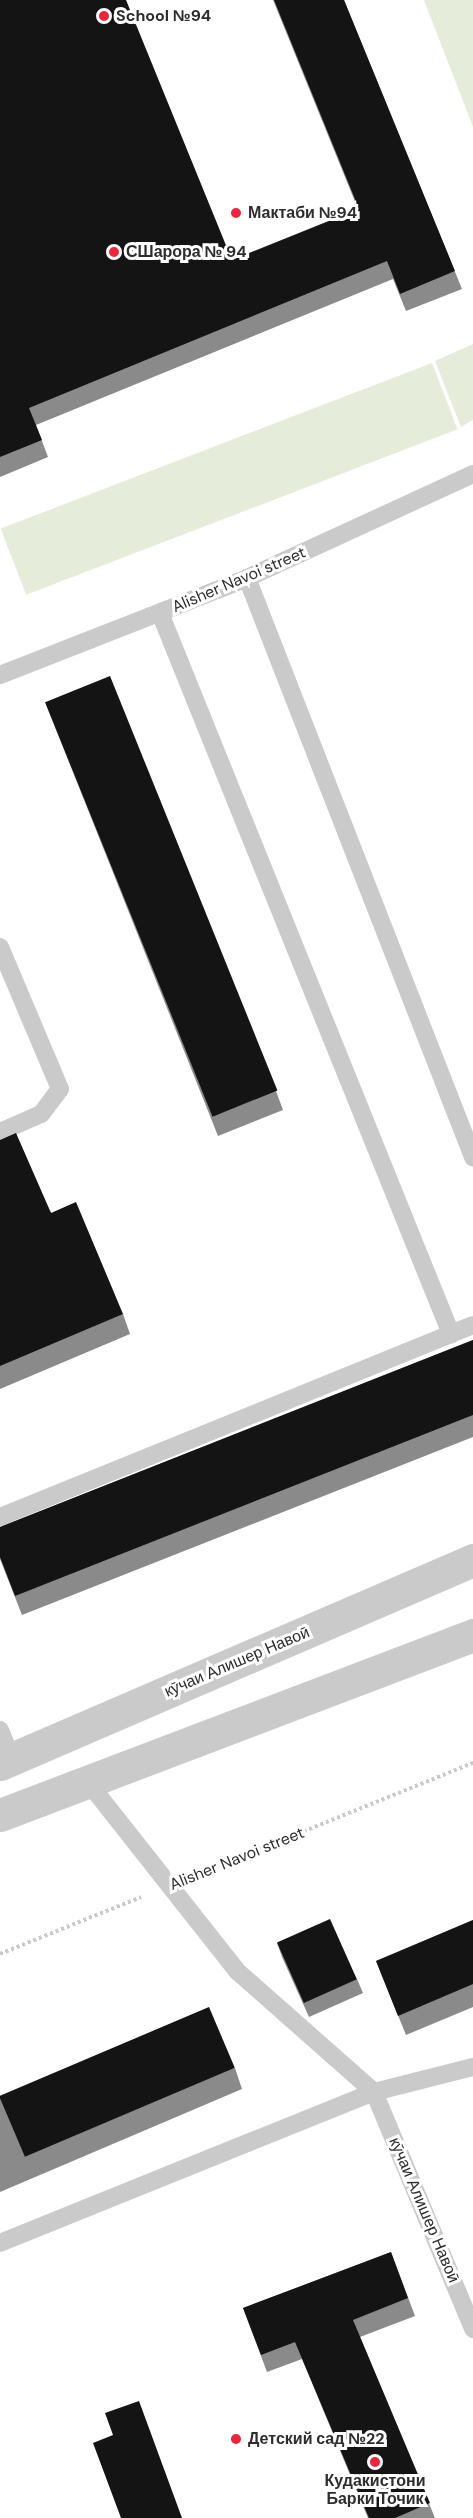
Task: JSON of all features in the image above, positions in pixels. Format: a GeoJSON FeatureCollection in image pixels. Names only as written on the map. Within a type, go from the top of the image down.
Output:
{"type":"FeatureCollection","features":[{"type":"Feature","properties":{"kind":"street","name":"кӯчаи Алишер Навоӣ"},"geometry":{"type":"LineString","coordinates":[[4,1751],[473,1560]]}},
{"type":"Feature","properties":{"kind":"street"},"geometry":{"type":"LineString","coordinates":[[0,1815],[473,1635]]}},
{"type":"Feature","properties":{"kind":"lane","name":"Alisher Navoi street"},"geometry":{"type":"LineString","coordinates":[[0,675],[247,578],[472,478]]}},
{"type":"Feature","properties":{"kind":"lane"},"geometry":{"type":"LineString","coordinates":[[247,578],[473,1157]]}},
{"type":"Feature","properties":{"kind":"lane"},"geometry":{"type":"LineString","coordinates":[[160,614],[451,1334]]}},
{"type":"Feature","properties":{"kind":"lane"},"geometry":{"type":"LineString","coordinates":[[0,947],[60,1089],[41,1114],[0,1132]]}},
{"type":"Feature","properties":{"kind":"lane"},"geometry":{"type":"LineString","coordinates":[[0,1517],[473,1325]]}},
{"type":"Feature","properties":{"kind":"lane","name":"кӯчаи Алишер Навоӣ"},"geometry":{"type":"LineString","coordinates":[[87,1781],[238,1972],[374,2092],[473,2328]]}},
{"type":"Feature","properties":{"kind":"lane"},"geometry":{"type":"LineString","coordinates":[[0,2243],[374,2092],[473,2067]]}},
{"type":"Feature","properties":{"kind":"path","name":"Alisher Navoi street"},"geometry":{"type":"LineString","coordinates":[[0,1954],[473,1763]]}},
{"type":"Feature","properties":{"kind":"green space"},"geometry":{"type":"Polygon","coordinates":[[[424,0],[473,0],[473,127],[424,0]]]}},
{"type":"Feature","properties":{"kind":"green space"},"geometry":{"type":"Polygon","coordinates":[[[473,344],[473,420],[461,427],[435,361],[473,344]]]}},
{"type":"Feature","properties":{"kind":"green space"},"geometry":{"type":"Polygon","coordinates":[[[432,363],[457,429],[26,595],[1,529],[432,363]]]}},
{"type":"Feature","properties":{"kind":"building","name":"СШарора № 94"},"geometry":{"type":"Polygon","coordinates":[[[0,0],[126,0],[232,260],[359,209],[274,0],[344,0],[455,271],[400,294],[387,261],[29,408],[42,440],[0,457],[0,0]]]}},
{"type":"Feature","properties":{"kind":"building"},"geometry":{"type":"Polygon","coordinates":[[[110,676],[277,1090],[213,1117],[45,702],[110,676]]]}},
{"type":"Feature","properties":{"kind":"building"},"geometry":{"type":"Polygon","coordinates":[[[16,1133],[51,1213],[76,1202],[123,1314],[0,1366],[0,1140],[16,1133]]]}},
{"type":"Feature","properties":{"kind":"building"},"geometry":{"type":"Polygon","coordinates":[[[473,1340],[473,1415],[15,1596],[0,1557],[0,1527],[473,1340]]]}},
{"type":"Feature","properties":{"kind":"building"},"geometry":{"type":"Polygon","coordinates":[[[330,1919],[357,1979],[304,2003],[277,1943],[330,1919]]]}},
{"type":"Feature","properties":{"kind":"building"},"geometry":{"type":"Polygon","coordinates":[[[473,1920],[473,1984],[398,2016],[376,1961],[473,1920]]]}},
{"type":"Feature","properties":{"kind":"building"},"geometry":{"type":"Polygon","coordinates":[[[209,2007],[235,2068],[25,2157],[0,2096],[209,2007]]]}},
{"type":"Feature","properties":{"kind":"building"},"geometry":{"type":"Polygon","coordinates":[[[391,2252],[408,2298],[353,2320],[430,2503],[395,2518],[369,2518],[295,2342],[261,2355],[243,2308],[391,2252]]]}},
{"type":"Feature","properties":{"kind":"building"},"geometry":{"type":"Polygon","coordinates":[[[139,2401],[182,2518],[121,2518],[93,2443],[113,2435],[105,2413],[139,2401]]]}},
{"type":"Feature","properties":{"kind":"place","name":"School №94"},"geometry":{"type":"Point","coordinates":[104,16]}},
{"type":"Feature","properties":{"kind":"place","name":"Мактаби №94"},"geometry":{"type":"Point","coordinates":[236,213]}},
{"type":"Feature","properties":{"kind":"place","name":"СШарора № 94"},"geometry":{"type":"Point","coordinates":[114,252]}},
{"type":"Feature","properties":{"kind":"place","name":"Детский сад №22"},"geometry":{"type":"Point","coordinates":[236,2439]}},
{"type":"Feature","properties":{"kind":"place","name":"Кудакистони Барки Точик"},"geometry":{"type":"Point","coordinates":[375,2462]}}]}
